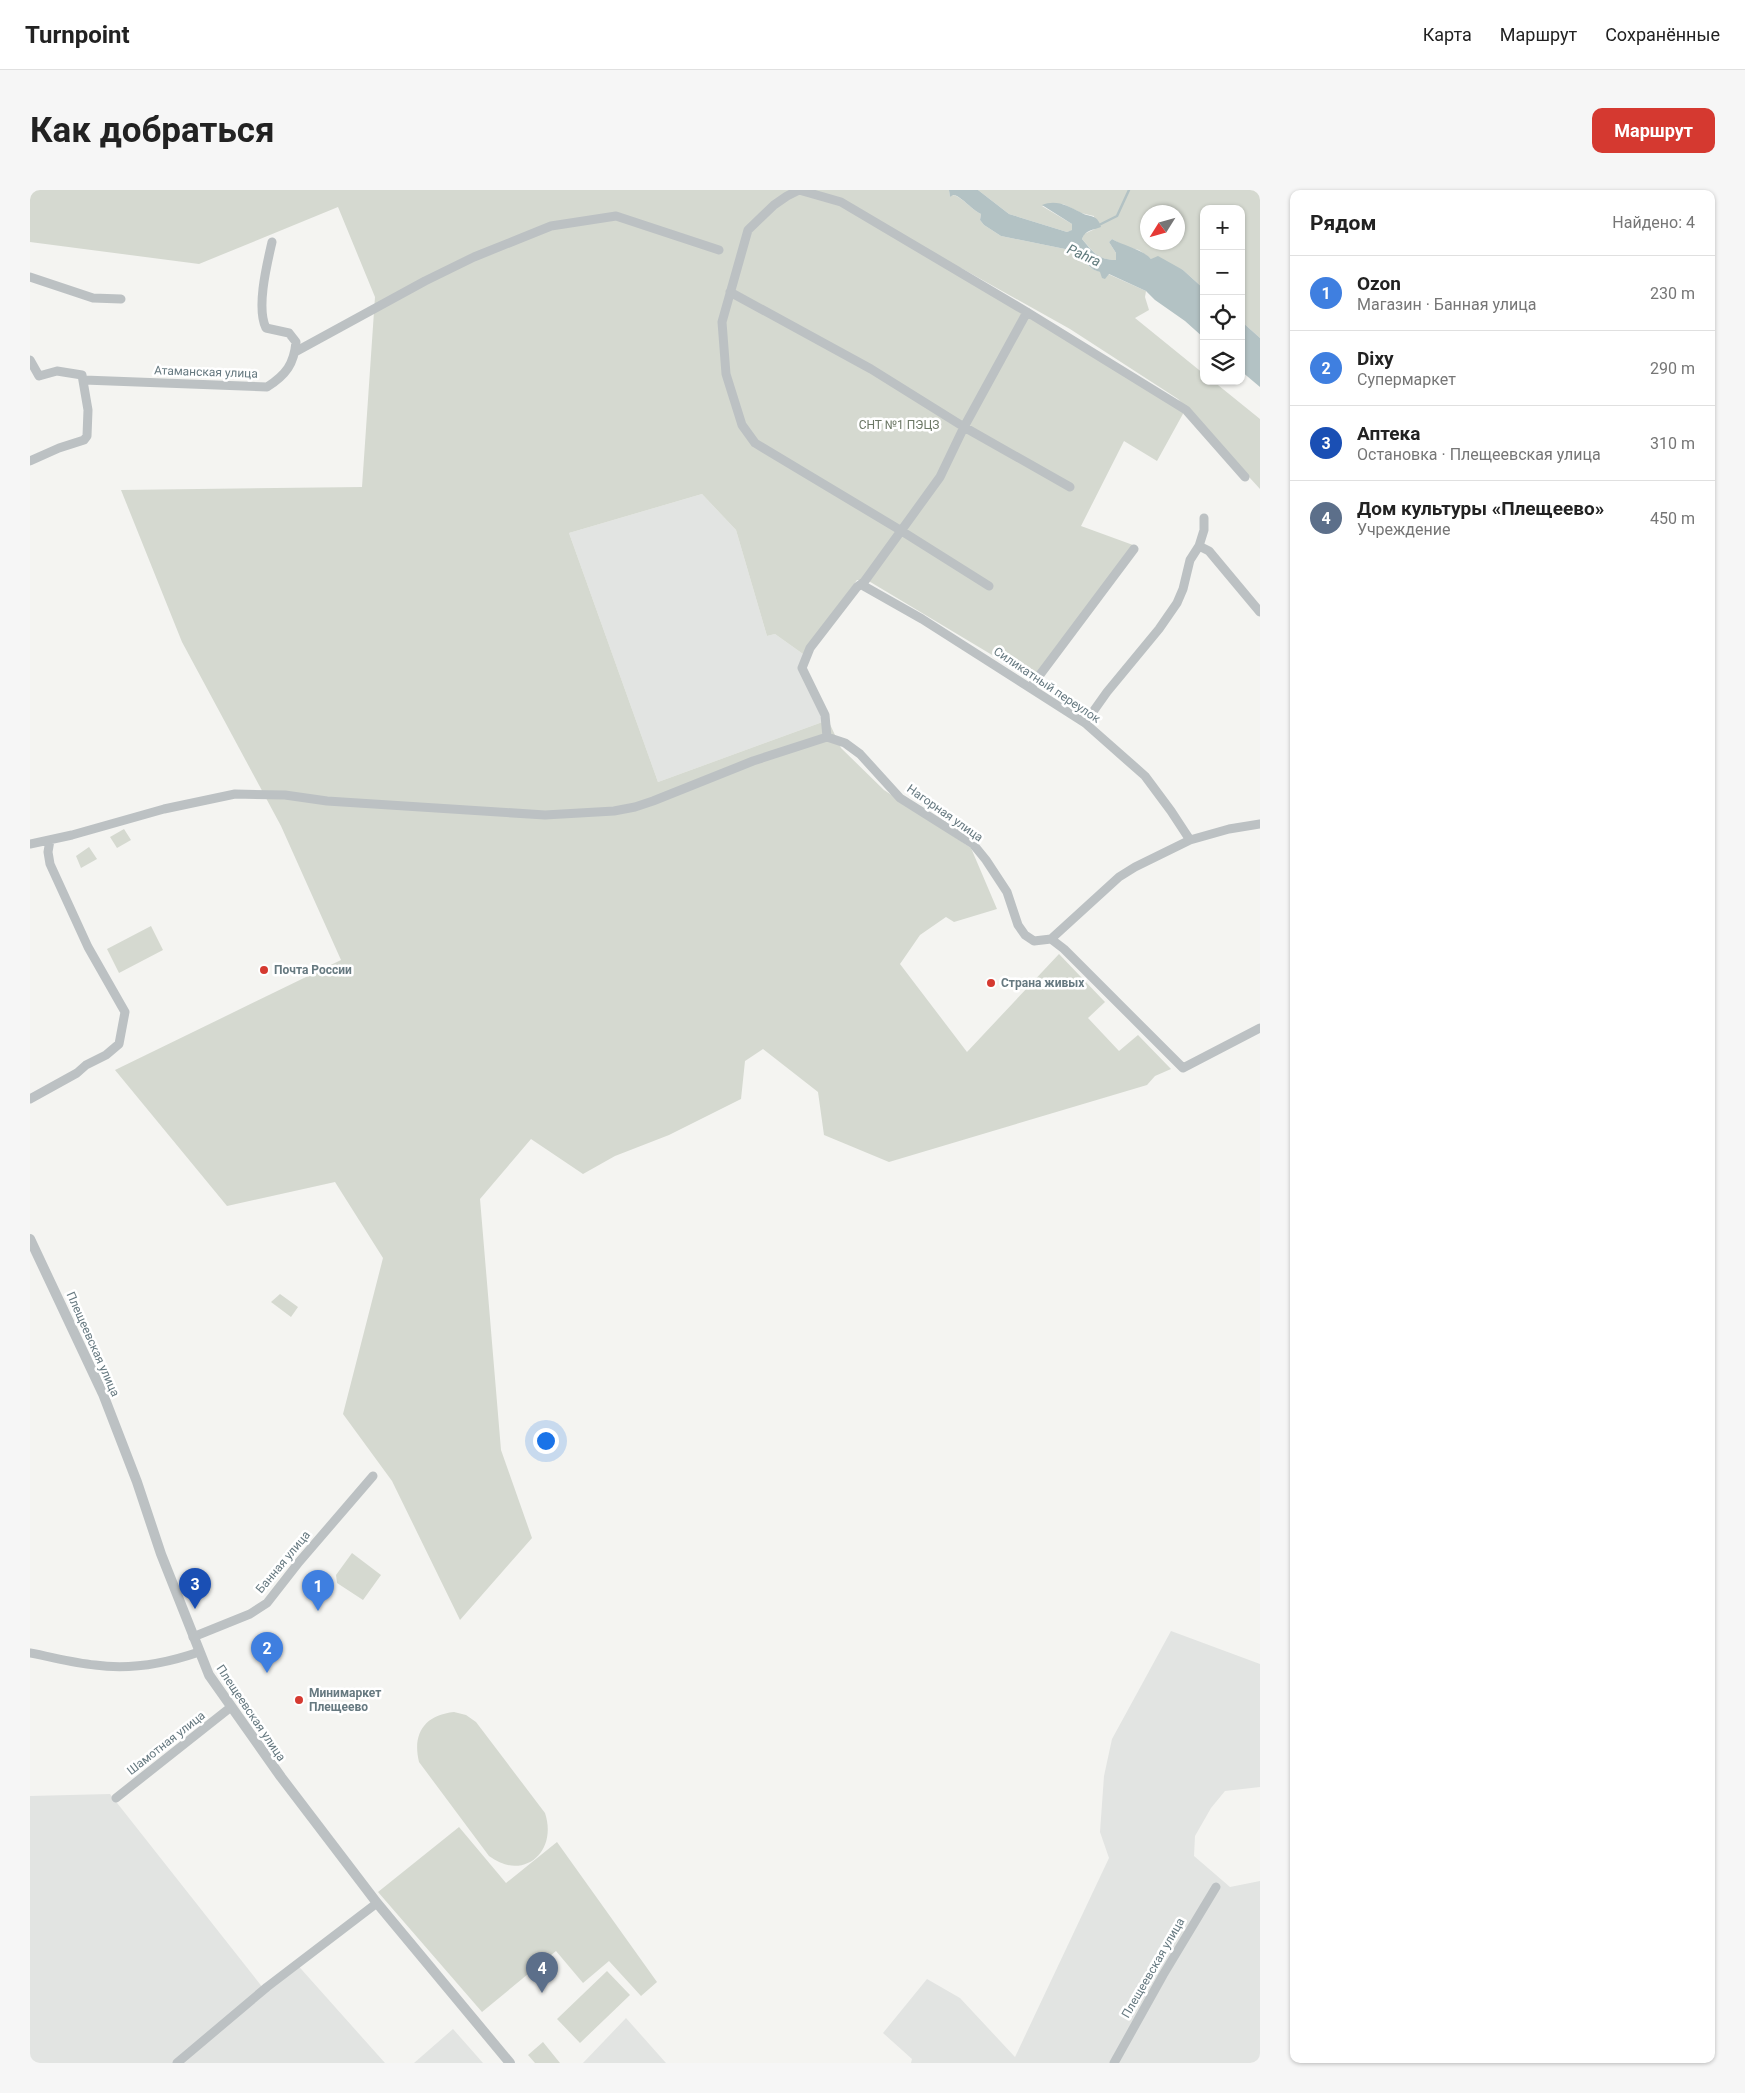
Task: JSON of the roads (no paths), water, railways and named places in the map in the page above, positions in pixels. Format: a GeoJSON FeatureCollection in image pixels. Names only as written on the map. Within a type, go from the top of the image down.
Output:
{"type":"FeatureCollection","features":[{"type":"Feature","properties":{"kind":"street"},"geometry":{"type":"LineString","coordinates":[[989,586],[755,443],[742,426],[726,374],[722,322],[748,230],[774,205],[799,190],[841,202],[1028,312],[1186,410],[1245,477]]}},
{"type":"Feature","properties":{"kind":"street"},"geometry":{"type":"LineString","coordinates":[[295,352],[425,281],[474,257],[551,226],[616,216],[719,250]]}},
{"type":"Feature","properties":{"kind":"street"},"geometry":{"type":"LineString","coordinates":[[272,242],[261,318],[266,328],[289,333],[296,342],[295,352]]}},
{"type":"Feature","properties":{"kind":"street"},"geometry":{"type":"LineString","coordinates":[[30,276],[93,298],[121,299]]}},
{"type":"Feature","properties":{"kind":"street"},"geometry":{"type":"LineString","coordinates":[[730,292],[871,369],[964,427],[1070,487]]}},
{"type":"Feature","properties":{"kind":"street"},"geometry":{"type":"LineString","coordinates":[[30,844],[164,809],[226,795],[243,794],[545,815],[614,811],[653,802],[754,761],[827,737],[825,715],[802,668],[810,648],[857,587],[862,585],[940,477],[964,427],[1028,312]]}},
{"type":"Feature","properties":{"kind":"street","name":"Атаманская улица"},"geometry":{"type":"LineString","coordinates":[[30,360],[38,376],[57,371],[82,375],[84,380],[267,387],[277,381],[287,370],[293,362],[295,352]]}},
{"type":"Feature","properties":{"kind":"street"},"geometry":{"type":"LineString","coordinates":[[30,462],[59,448],[84,440],[87,436],[88,410],[84,380]]}},
{"type":"Feature","properties":{"kind":"street"},"geometry":{"type":"LineString","coordinates":[[1085,723],[1107,692],[1178,603],[1190,560],[1199,546],[1204,530],[1204,518]]}},
{"type":"Feature","properties":{"kind":"street"},"geometry":{"type":"LineString","coordinates":[[1199,546],[1210,551],[1260,612]]}},
{"type":"Feature","properties":{"kind":"street"},"geometry":{"type":"LineString","coordinates":[[1030,688],[1134,549]]}},
{"type":"Feature","properties":{"kind":"street","name":"Силикатный переулок"},"geometry":{"type":"LineString","coordinates":[[862,585],[922,619],[1085,723],[1145,776],[1190,840]]}},
{"type":"Feature","properties":{"kind":"street","name":"Нагорная улица"},"geometry":{"type":"LineString","coordinates":[[827,737],[845,743],[860,754],[900,798],[973,844],[1007,892],[1018,925],[1025,935],[1034,941],[1050,939]]}},
{"type":"Feature","properties":{"kind":"street"},"geometry":{"type":"LineString","coordinates":[[1260,824],[1228,828],[1190,840],[1119,877],[1050,939],[1064,950],[1183,1068],[1260,1028]]}},
{"type":"Feature","properties":{"kind":"street"},"geometry":{"type":"LineString","coordinates":[[30,1099],[106,1055],[119,1044],[124,1022],[124,1012],[88,947],[50,864],[48,852],[50,840]]}},
{"type":"Feature","properties":{"kind":"street","name":"Плещеевская улица"},"geometry":{"type":"LineString","coordinates":[[30,1239],[103,1394],[193,1637],[209,1675],[280,1777],[377,1903],[510,2063]]}},
{"type":"Feature","properties":{"kind":"street","name":"Банная улица"},"geometry":{"type":"LineString","coordinates":[[193,1637],[250,1614],[267,1603],[373,1476]]}},
{"type":"Feature","properties":{"kind":"street"},"geometry":{"type":"LineString","coordinates":[[30,1653],[96,1666],[143,1665],[180,1659],[199,1652]]}},
{"type":"Feature","properties":{"kind":"street","name":"Шамотная улица"},"geometry":{"type":"LineString","coordinates":[[116,1798],[231,1707]]}},
{"type":"Feature","properties":{"kind":"street","name":"Плещеевская улица"},"geometry":{"type":"LineString","coordinates":[[1114,2063],[1163,1975],[1216,1887]]}},
{"type":"Feature","properties":{"kind":"street"},"geometry":{"type":"LineString","coordinates":[[177,2063],[267,1987],[377,1903]]}},
{"type":"Feature","properties":{"kind":"water","name":"Pahra"},"geometry":{"type":"Polygon","coordinates":[[[949,190],[978,190],[1009,214],[1067,232],[1072,230],[1072,224],[1042,205],[1047,203],[1062,204],[1095,218],[1101,227],[1087,232],[1082,239],[1100,257],[1116,260],[1116,253],[1109,242],[1112,239],[1143,253],[1151,259],[1158,256],[1183,270],[1200,285],[1200,334],[1146,291],[1109,274],[1105,279],[1102,278],[1100,272],[1094,270],[1070,250],[1001,236],[984,225],[980,220],[981,214],[956,196],[950,197],[949,190]]]}},
{"type":"Feature","properties":{"kind":"water"},"geometry":{"type":"Polygon","coordinates":[[[1245,325],[1260,338],[1260,387],[1245,374],[1245,325]]]}},
{"type":"Feature","properties":{"kind":"waterway"},"geometry":{"type":"LineString","coordinates":[[1097,226],[1117,216],[1129,190]]}},
{"type":"Feature","properties":{"kind":"place","name":"Почта России"},"geometry":{"type":"Point","coordinates":[264,970]}},
{"type":"Feature","properties":{"kind":"place","name":"Страна живых"},"geometry":{"type":"Point","coordinates":[991,983]}},
{"type":"Feature","properties":{"kind":"place","name":"Аптека"},"geometry":{"type":"Point","coordinates":[195,1609]}},
{"type":"Feature","properties":{"kind":"place","name":"Ozon"},"geometry":{"type":"Point","coordinates":[318,1611]}},
{"type":"Feature","properties":{"kind":"place","name":"Dixy"},"geometry":{"type":"Point","coordinates":[267,1673]}},
{"type":"Feature","properties":{"kind":"place","name":"Минимаркет Плещеево"},"geometry":{"type":"Point","coordinates":[299,1700]}},
{"type":"Feature","properties":{"kind":"place","name":"Дом культуры «Плещеево»"},"geometry":{"type":"Point","coordinates":[542,1993]}},
{"type":"Feature","properties":{"kind":"park label","name":"СНТ №1 ПЭЦЗ"},"geometry":{"type":"Point","coordinates":[899,425]}}]}
